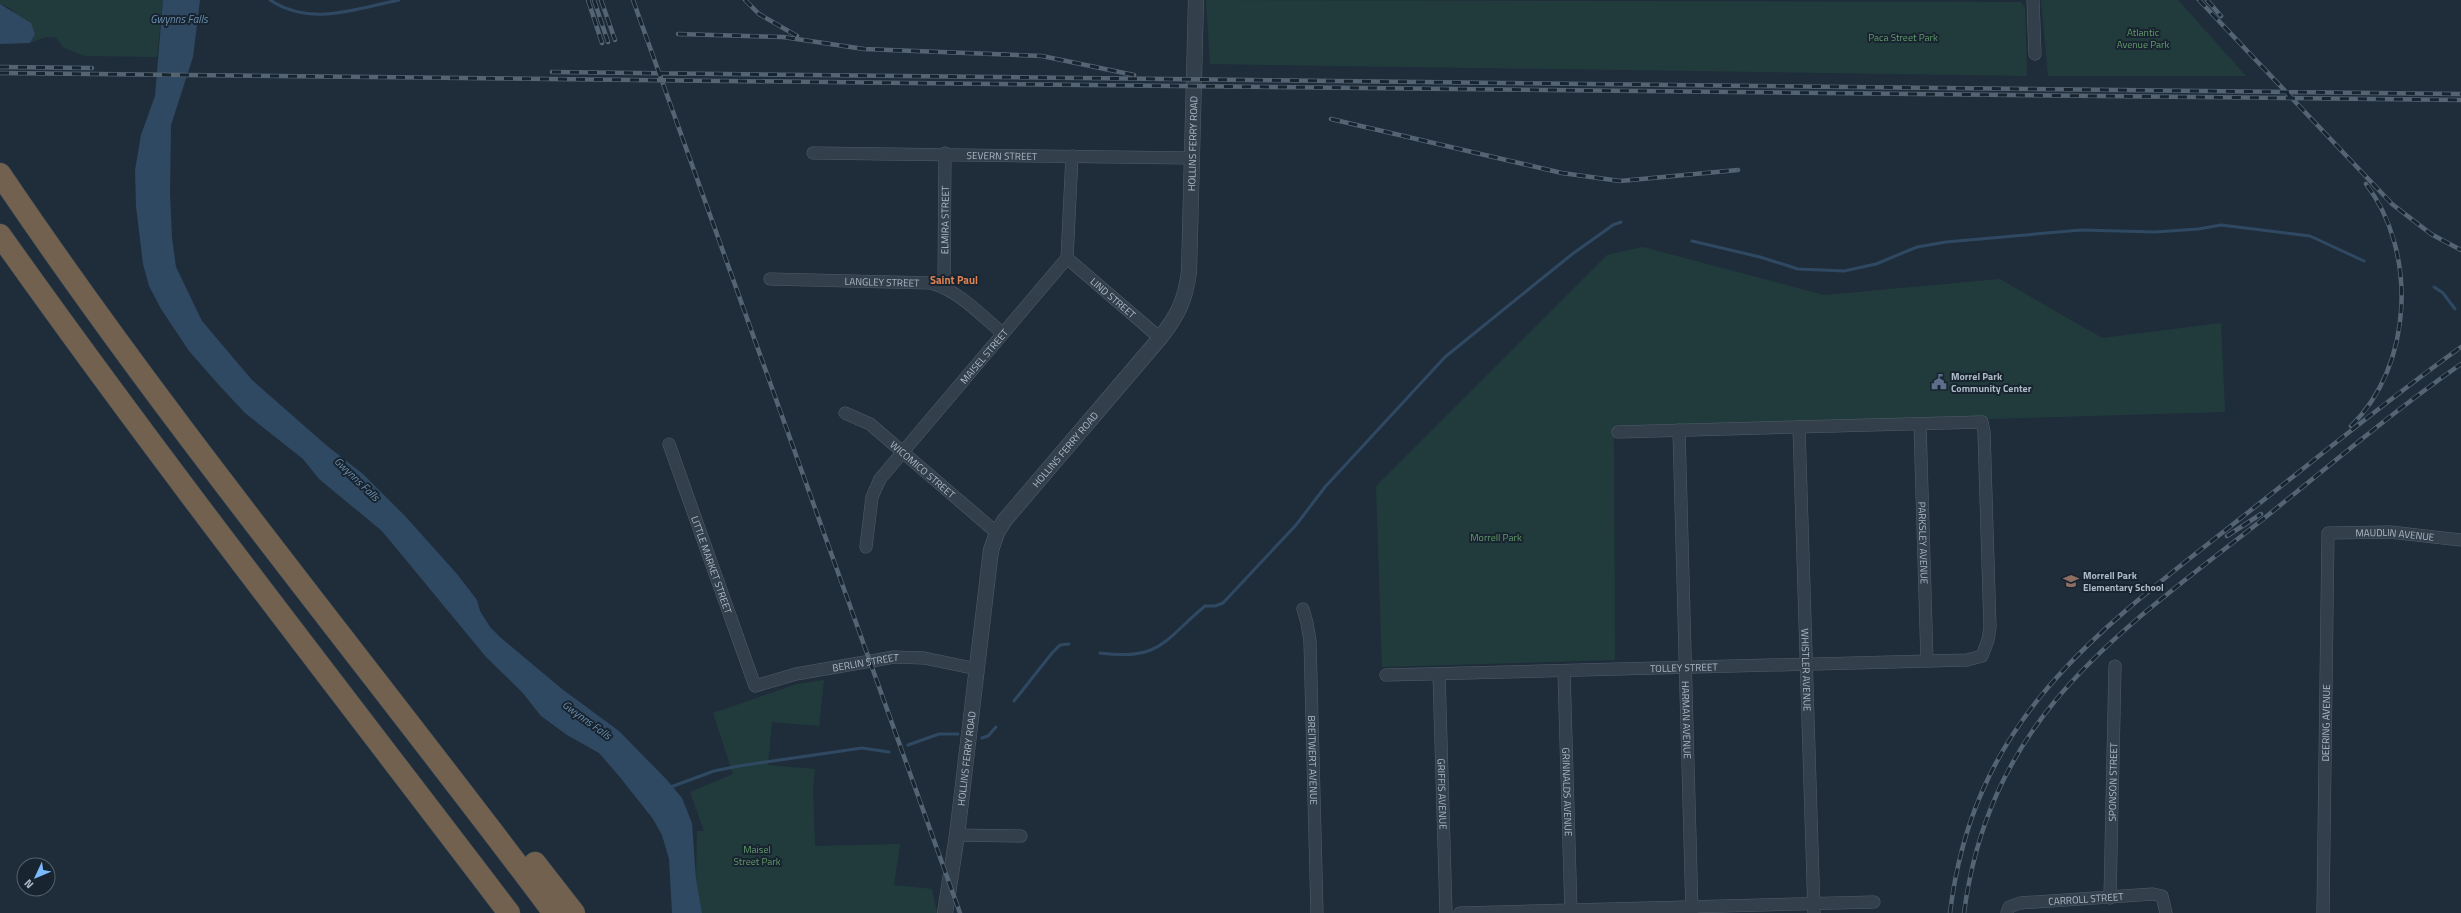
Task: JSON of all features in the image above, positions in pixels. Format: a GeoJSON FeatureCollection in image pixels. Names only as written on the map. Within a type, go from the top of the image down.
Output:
{"type":"FeatureCollection","features":[{"type":"Feature","properties":{"kind":"highway"},"geometry":{"type":"LineString","coordinates":[[1,174],[125,349],[216,472],[444,766],[554,913]]}},
{"type":"Feature","properties":{"kind":"highway"},"geometry":{"type":"LineString","coordinates":[[0,235],[45,298],[509,913]]}},
{"type":"Feature","properties":{"kind":"highway"},"geometry":{"type":"LineString","coordinates":[[444,766],[522,847],[574,913]]}},
{"type":"Feature","properties":{"kind":"street","name":"HOLLINS FERRY ROAD"},"geometry":{"type":"LineString","coordinates":[[945,913],[957,834],[991,550],[997,533],[1010,515],[1176,318],[1186,290],[1189,272],[1196,0]]}},
{"type":"Feature","properties":{"kind":"street"},"geometry":{"type":"LineString","coordinates":[[2032,0],[2035,54]]}},
{"type":"Feature","properties":{"kind":"street","name":"SEVERN STREET"},"geometry":{"type":"LineString","coordinates":[[813,153],[1192,158]]}},
{"type":"Feature","properties":{"kind":"street","name":"ELMIRA STREET"},"geometry":{"type":"LineString","coordinates":[[944,287],[945,154]]}},
{"type":"Feature","properties":{"kind":"street"},"geometry":{"type":"LineString","coordinates":[[1067,258],[1072,156]]}},
{"type":"Feature","properties":{"kind":"street","name":"MAISEL STREET"},"geometry":{"type":"LineString","coordinates":[[866,547],[872,497],[875,486],[903,450],[1067,258]]}},
{"type":"Feature","properties":{"kind":"street","name":"LIND STREET"},"geometry":{"type":"LineString","coordinates":[[1067,258],[1160,338]]}},
{"type":"Feature","properties":{"kind":"street","name":"LANGLEY STREET"},"geometry":{"type":"LineString","coordinates":[[770,279],[917,282],[944,287],[1002,333]]}},
{"type":"Feature","properties":{"kind":"street","name":"WICOMICO STREET"},"geometry":{"type":"LineString","coordinates":[[845,413],[870,424],[903,450],[997,533]]}},
{"type":"Feature","properties":{"kind":"street","name":"TOLLEY STREET"},"geometry":{"type":"LineString","coordinates":[[1386,675],[1967,660],[1982,656],[1988,640],[1990,627],[1984,432],[1982,422],[1920,424]]}},
{"type":"Feature","properties":{"kind":"street"},"geometry":{"type":"LineString","coordinates":[[1618,432],[1920,424]]}},
{"type":"Feature","properties":{"kind":"street","name":"PARKSLEY AVENUE"},"geometry":{"type":"LineString","coordinates":[[1920,424],[1927,661]]}},
{"type":"Feature","properties":{"kind":"street","name":"WHISTLER AVENUE"},"geometry":{"type":"LineString","coordinates":[[1799,427],[1813,908]]}},
{"type":"Feature","properties":{"kind":"street","name":"HARMAN AVENUE"},"geometry":{"type":"LineString","coordinates":[[1679,430],[1692,910]]}},
{"type":"Feature","properties":{"kind":"street","name":"LITTLE MARKET STREET"},"geometry":{"type":"LineString","coordinates":[[669,444],[755,686]]}},
{"type":"Feature","properties":{"kind":"street","name":"MAUDLIN AVENUE"},"geometry":{"type":"LineString","coordinates":[[2328,533],[2390,532],[2461,540]]}},
{"type":"Feature","properties":{"kind":"street","name":"DEERING AVENUE"},"geometry":{"type":"LineString","coordinates":[[2323,913],[2328,533]]}},
{"type":"Feature","properties":{"kind":"street","name":"BREITWERT AVENUE"},"geometry":{"type":"LineString","coordinates":[[1302,609],[1308,623],[1310,641],[1317,913]]}},
{"type":"Feature","properties":{"kind":"street","name":"BERLIN STREET"},"geometry":{"type":"LineString","coordinates":[[755,686],[796,674],[894,657],[924,658],[977,669]]}},
{"type":"Feature","properties":{"kind":"street","name":"SPONSON STREET"},"geometry":{"type":"LineString","coordinates":[[2110,898],[2115,666]]}},
{"type":"Feature","properties":{"kind":"street","name":"GRINNALDS AVENUE"},"geometry":{"type":"LineString","coordinates":[[1564,671],[1571,912]]}},
{"type":"Feature","properties":{"kind":"street","name":"GRIFFIS AVENUE"},"geometry":{"type":"LineString","coordinates":[[1439,674],[1446,913]]}},
{"type":"Feature","properties":{"kind":"street"},"geometry":{"type":"LineString","coordinates":[[957,834],[1020,836]]}},
{"type":"Feature","properties":{"kind":"street","name":"CARROLL STREET"},"geometry":{"type":"LineString","coordinates":[[2008,910],[2020,903],[2153,894],[2162,896],[2166,913]]}},
{"type":"Feature","properties":{"kind":"street"},"geometry":{"type":"LineString","coordinates":[[1460,913],[1813,908],[1874,902]]}},
{"type":"Feature","properties":{"kind":"green space"},"geometry":{"type":"Polygon","coordinates":[[[0,0],[163,0],[157,57],[85,56],[64,48],[56,38],[46,37],[30,43],[35,34],[10,8],[0,4],[0,0]]]}},
{"type":"Feature","properties":{"kind":"green space","name":"Paca Street Park"},"geometry":{"type":"Polygon","coordinates":[[[1206,0],[2021,2],[2025,8],[2027,76],[1210,64],[1206,0]]]}},
{"type":"Feature","properties":{"kind":"green space","name":"Atlantic Avenue Park"},"geometry":{"type":"Polygon","coordinates":[[[2041,0],[2178,0],[2246,76],[2048,76],[2041,0]]]}},
{"type":"Feature","properties":{"kind":"green space","name":"Morrell Park"},"geometry":{"type":"Polygon","coordinates":[[[1643,247],[1824,295],[2000,279],[2102,338],[2221,323],[2225,412],[1614,430],[1615,660],[1382,667],[1376,486],[1607,255],[1643,247]]]}},
{"type":"Feature","properties":{"kind":"green space","name":"Maisel Street Park"},"geometry":{"type":"Polygon","coordinates":[[[824,680],[819,726],[772,722],[768,765],[815,769],[813,789],[815,846],[900,844],[894,885],[932,889],[937,913],[699,913],[696,893],[697,831],[704,831],[690,792],[733,774],[713,713],[797,684],[824,680]]]}},
{"type":"Feature","properties":{"kind":"water","name":"Gwynns Falls"},"geometry":{"type":"Polygon","coordinates":[[[163,0],[200,0],[193,57],[171,125],[170,193],[172,238],[176,267],[202,321],[252,380],[326,445],[363,474],[405,516],[457,574],[477,600],[480,611],[490,627],[500,637],[562,689],[619,731],[667,780],[682,798],[692,823],[696,879],[702,913],[672,913],[669,859],[662,835],[653,819],[599,753],[567,735],[541,716],[522,692],[486,657],[382,531],[319,479],[303,459],[245,413],[189,351],[161,309],[149,286],[143,264],[136,206],[135,170],[141,135],[155,96],[163,0]]]}},
{"type":"Feature","properties":{"kind":"water"},"geometry":{"type":"Polygon","coordinates":[[[0,4],[31,23],[35,34],[30,43],[0,44],[0,4]]]}},
{"type":"Feature","properties":{"kind":"waterway"},"geometry":{"type":"LineString","coordinates":[[270,0],[301,13],[317,14],[333,14],[399,0]]}},
{"type":"Feature","properties":{"kind":"waterway"},"geometry":{"type":"LineString","coordinates":[[1100,653],[1120,655],[1149,651],[1170,638],[1205,606],[1215,606],[1223,603],[1296,525],[1325,487],[1445,357],[1571,255],[1613,225],[1621,222]]}},
{"type":"Feature","properties":{"kind":"waterway"},"geometry":{"type":"LineString","coordinates":[[1692,241],[1760,257],[1798,269],[1844,271],[1876,264],[1917,247],[1946,242],[2081,230],[2155,232],[2198,229],[2221,225],[2310,236],[2364,261]]}},
{"type":"Feature","properties":{"kind":"waterway"},"geometry":{"type":"LineString","coordinates":[[2434,287],[2443,293],[2455,309]]}},
{"type":"Feature","properties":{"kind":"waterway"},"geometry":{"type":"LineString","coordinates":[[1014,701],[1052,653],[1060,645],[1069,644]]}},
{"type":"Feature","properties":{"kind":"waterway"},"geometry":{"type":"LineString","coordinates":[[982,738],[988,736],[996,727]]}},
{"type":"Feature","properties":{"kind":"waterway"},"geometry":{"type":"LineString","coordinates":[[908,745],[939,734],[958,734]]}},
{"type":"Feature","properties":{"kind":"waterway"},"geometry":{"type":"LineString","coordinates":[[668,788],[714,771],[739,766],[862,748],[889,752]]}},
{"type":"Feature","properties":{"kind":"railway"},"geometry":{"type":"LineString","coordinates":[[588,0],[602,43]]}},
{"type":"Feature","properties":{"kind":"railway"},"geometry":{"type":"LineString","coordinates":[[594,0],[608,42]]}},
{"type":"Feature","properties":{"kind":"railway"},"geometry":{"type":"LineString","coordinates":[[601,0],[615,40]]}},
{"type":"Feature","properties":{"kind":"railway"},"geometry":{"type":"LineString","coordinates":[[633,0],[960,913]]}},
{"type":"Feature","properties":{"kind":"railway"},"geometry":{"type":"LineString","coordinates":[[745,0],[759,14],[797,36]]}},
{"type":"Feature","properties":{"kind":"railway"},"geometry":{"type":"LineString","coordinates":[[2199,0],[2392,204],[2431,234],[2461,250]]}},
{"type":"Feature","properties":{"kind":"railway"},"geometry":{"type":"LineString","coordinates":[[2207,0],[2221,16]]}},
{"type":"Feature","properties":{"kind":"railway"},"geometry":{"type":"LineString","coordinates":[[678,34],[783,37],[864,49],[1042,56],[1134,75]]}},
{"type":"Feature","properties":{"kind":"railway"},"geometry":{"type":"LineString","coordinates":[[0,67],[92,68]]}},
{"type":"Feature","properties":{"kind":"railway"},"geometry":{"type":"LineString","coordinates":[[552,72],[2461,94]]}},
{"type":"Feature","properties":{"kind":"railway"},"geometry":{"type":"LineString","coordinates":[[0,73],[2461,100]]}},
{"type":"Feature","properties":{"kind":"railway"},"geometry":{"type":"LineString","coordinates":[[1331,119],[1562,173],[1620,181],[1738,170]]}},
{"type":"Feature","properties":{"kind":"railway"},"geometry":{"type":"LineString","coordinates":[[2351,426],[2372,401],[2387,372],[2397,341],[2401,308],[2400,275],[2394,242],[2383,211],[2366,184]]}},
{"type":"Feature","properties":{"kind":"railway"},"geometry":{"type":"LineString","coordinates":[[1950,913],[1964,843],[1986,783],[2016,730],[2053,682],[2095,638],[2142,597],[2379,408],[2461,347]]}},
{"type":"Feature","properties":{"kind":"railway"},"geometry":{"type":"LineString","coordinates":[[1964,913],[1978,844],[2001,784],[2032,732],[2069,685],[2111,642],[2158,601],[2262,520],[2385,420],[2461,364]]}},
{"type":"Feature","properties":{"kind":"railway"},"geometry":{"type":"LineString","coordinates":[[2227,536],[2261,514]]}},
{"type":"Feature","properties":{"kind":"place","name":"Morrel Park Community Center"},"geometry":{"type":"Point","coordinates":[1939,382]}},
{"type":"Feature","properties":{"kind":"place","name":"Morrell Park Elementary School"},"geometry":{"type":"Point","coordinates":[2071,581]}},
{"type":"Feature","properties":{"kind":"district","name":"Saint Paul"},"geometry":{"type":"Point","coordinates":[954,280]}}]}
